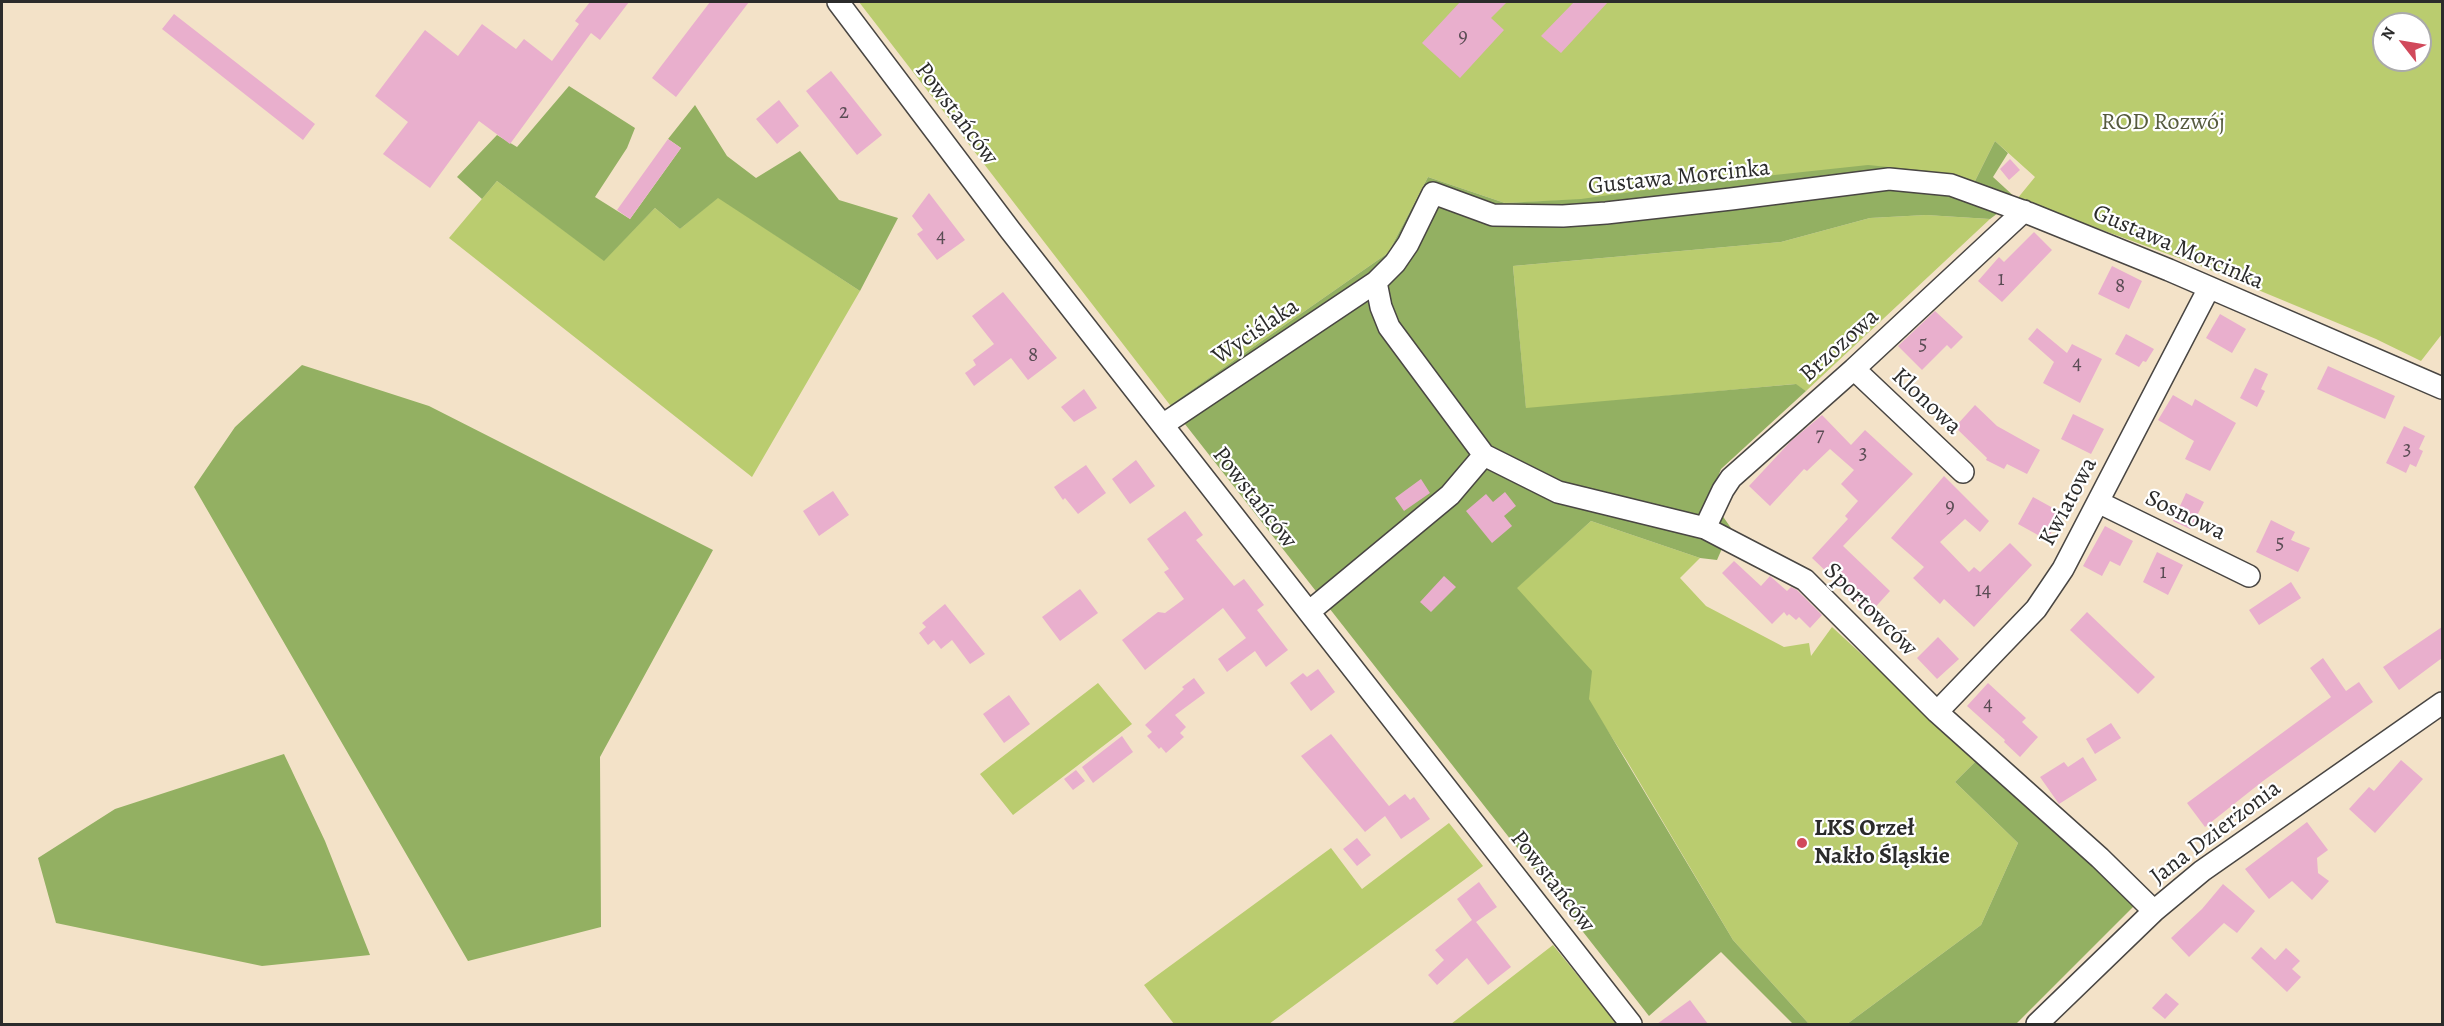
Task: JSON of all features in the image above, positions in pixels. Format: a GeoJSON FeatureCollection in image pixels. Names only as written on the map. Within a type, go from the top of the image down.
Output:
{"type":"FeatureCollection","features":[{"type":"Feature","properties":{"kind":"street","name":"Powstańców"},"geometry":{"type":"LineString","coordinates":[[838,2],[1010,230],[1631,1024]]}},
{"type":"Feature","properties":{"kind":"street","name":"Gustawa Morcinka"},"geometry":{"type":"LineString","coordinates":[[1376,282],[1395,263],[1408,244],[1433,193],[1493,215],[1563,216],[1731,199],[1888,179],[1951,186],[2024,211],[2442,388]]}},
{"type":"Feature","properties":{"kind":"street","name":"Brzozowa"},"geometry":{"type":"LineString","coordinates":[[1705,528],[1731,478],[1854,369],[2024,211]]}},
{"type":"Feature","properties":{"kind":"street","name":"Wyciślaka"},"geometry":{"type":"LineString","coordinates":[[1164,424],[1376,282]]}},
{"type":"Feature","properties":{"kind":"street"},"geometry":{"type":"LineString","coordinates":[[1310,611],[1450,495],[1484,455],[1389,327],[1381,307],[1376,282]]}},
{"type":"Feature","properties":{"kind":"street","name":"Kwiatowa"},"geometry":{"type":"LineString","coordinates":[[1937,712],[2037,609],[2063,568],[2209,288]]}},
{"type":"Feature","properties":{"kind":"street","name":"Klonowa"},"geometry":{"type":"LineString","coordinates":[[1854,369],[1964,472]]}},
{"type":"Feature","properties":{"kind":"street","name":"Sportowców"},"geometry":{"type":"LineString","coordinates":[[1484,455],[1558,492],[1705,528],[1805,580],[1937,712],[2100,858],[2154,911]]}},
{"type":"Feature","properties":{"kind":"street","name":"Sosnowa"},"geometry":{"type":"LineString","coordinates":[[2098,502],[2249,576]]}},
{"type":"Feature","properties":{"kind":"street","name":"Jana Dzierżonia"},"geometry":{"type":"LineString","coordinates":[[2037,1024],[2154,911],[2202,871],[2442,703]]}},
{"type":"Feature","properties":{"kind":"green space","name":"ROD Rozwój"},"geometry":{"type":"Polygon","coordinates":[[[859,2],[2442,2],[2442,334],[2421,361],[2376,339],[2198,265],[2017,199],[2035,177],[1995,141],[1974,183],[1505,203],[1428,177],[1388,253],[1170,405],[859,2]]]}},
{"type":"Feature","properties":{"kind":"green space"},"geometry":{"type":"Polygon","coordinates":[[[569,86],[635,128],[627,148],[595,197],[630,219],[681,148],[668,139],[695,105],[727,156],[756,178],[800,151],[839,200],[898,218],[860,291],[718,198],[680,229],[655,208],[604,261],[497,181],[482,199],[457,177],[497,135],[517,147],[569,86]]]}},
{"type":"Feature","properties":{"kind":"green space"},"geometry":{"type":"Polygon","coordinates":[[[1995,141],[2008,153],[1993,177],[2017,199],[1990,219],[1926,215],[1870,218],[1781,242],[1513,266],[1526,408],[1796,384],[1806,391],[1721,469],[1710,498],[1731,528],[1717,560],[1700,558],[1591,521],[1517,588],[1592,671],[1589,699],[1733,940],[1809,1024],[1793,1024],[1721,952],[1649,1016],[1170,405],[1388,253],[1428,177],[1505,203],[1581,199],[1681,185],[1868,165],[1929,171],[1974,183],[1995,141]]]}},
{"type":"Feature","properties":{"kind":"green space"},"geometry":{"type":"Polygon","coordinates":[[[497,181],[604,260],[655,208],[680,229],[718,197],[860,291],[752,477],[449,238],[497,181]]]}},
{"type":"Feature","properties":{"kind":"green space"},"geometry":{"type":"Polygon","coordinates":[[[1926,215],[1990,219],[1806,391],[1795,384],[1526,409],[1513,266],[1781,242],[1870,218],[1926,215]]]}},
{"type":"Feature","properties":{"kind":"green space"},"geometry":{"type":"Polygon","coordinates":[[[302,365],[429,406],[713,550],[600,757],[601,927],[468,961],[194,487],[235,427],[302,365]]]}},
{"type":"Feature","properties":{"kind":"green space"},"geometry":{"type":"Polygon","coordinates":[[[1591,521],[1700,558],[1680,578],[1706,606],[1784,647],[1809,643],[1811,656],[1832,627],[1977,760],[1955,782],[2018,843],[1981,925],[1847,1024],[1809,1024],[1733,940],[1627,761],[1516,588],[1591,521]]]}},
{"type":"Feature","properties":{"kind":"green space"},"geometry":{"type":"Polygon","coordinates":[[[1098,683],[1132,724],[1013,815],[980,774],[1098,683]]]}},
{"type":"Feature","properties":{"kind":"green space"},"geometry":{"type":"Polygon","coordinates":[[[284,754],[325,841],[370,955],[262,966],[56,923],[38,858],[115,809],[284,754]]]}},
{"type":"Feature","properties":{"kind":"green space"},"geometry":{"type":"Polygon","coordinates":[[[1977,760],[2137,903],[2016,1024],[1847,1024],[1981,925],[2018,843],[1955,782],[1977,760]]]}},
{"type":"Feature","properties":{"kind":"green space"},"geometry":{"type":"Polygon","coordinates":[[[1449,823],[1483,866],[1269,1024],[1174,1024],[1144,985],[1331,848],[1362,889],[1449,823]]]}},
{"type":"Feature","properties":{"kind":"green space"},"geometry":{"type":"Polygon","coordinates":[[[1553,945],[1617,1024],[1451,1024],[1553,945]]]}},
{"type":"Feature","properties":{"kind":"building"},"geometry":{"type":"Polygon","coordinates":[[[590,2],[629,2],[600,40],[591,33],[510,144],[479,121],[430,188],[383,154],[408,122],[375,96],[425,30],[458,56],[482,24],[516,49],[524,39],[552,61],[579,24],[575,21],[590,2]]]}},
{"type":"Feature","properties":{"kind":"building"},"geometry":{"type":"Polygon","coordinates":[[[710,2],[749,2],[676,97],[652,78],[710,2]]]}},
{"type":"Feature","properties":{"kind":"building"},"geometry":{"type":"Polygon","coordinates":[[[1460,2],[1507,2],[1491,18],[1504,30],[1460,78],[1422,43],[1460,2]]]}},
{"type":"Feature","properties":{"kind":"building"},"geometry":{"type":"Polygon","coordinates":[[[1574,2],[1608,2],[1561,53],[1541,36],[1574,2]]]}},
{"type":"Feature","properties":{"kind":"building"},"geometry":{"type":"Polygon","coordinates":[[[174,14],[315,124],[303,140],[162,29],[174,14]]]}},
{"type":"Feature","properties":{"kind":"building"},"geometry":{"type":"Polygon","coordinates":[[[831,71],[882,135],[857,155],[806,91],[831,71]]]}},
{"type":"Feature","properties":{"kind":"building"},"geometry":{"type":"Polygon","coordinates":[[[779,100],[799,126],[777,144],[756,119],[779,100]]]}},
{"type":"Feature","properties":{"kind":"building"},"geometry":{"type":"Polygon","coordinates":[[[668,139],[681,148],[630,219],[617,210],[668,139]]]}},
{"type":"Feature","properties":{"kind":"building"},"geometry":{"type":"Polygon","coordinates":[[[2010,159],[2020,170],[2009,180],[2000,169],[2010,159]]]}},
{"type":"Feature","properties":{"kind":"building"},"geometry":{"type":"Polygon","coordinates":[[[929,193],[965,240],[937,260],[917,234],[923,230],[912,216],[929,193]]]}},
{"type":"Feature","properties":{"kind":"building"},"geometry":{"type":"Polygon","coordinates":[[[2034,232],[2052,250],[2002,302],[1978,281],[1999,257],[2004,262],[2034,232]]]}},
{"type":"Feature","properties":{"kind":"building"},"geometry":{"type":"Polygon","coordinates":[[[2112,266],[2142,281],[2129,309],[2098,294],[2112,266]]]}},
{"type":"Feature","properties":{"kind":"building"},"geometry":{"type":"Polygon","coordinates":[[[1003,292],[1057,358],[1028,380],[1011,358],[974,386],[965,373],[976,365],[973,360],[994,344],[972,316],[1003,292]]]}},
{"type":"Feature","properties":{"kind":"building"},"geometry":{"type":"Polygon","coordinates":[[[1935,311],[1963,337],[1951,349],[1947,345],[1922,370],[1898,346],[1935,311]]]}},
{"type":"Feature","properties":{"kind":"building"},"geometry":{"type":"Polygon","coordinates":[[[2220,314],[2246,329],[2232,353],[2206,338],[2220,314]]]}},
{"type":"Feature","properties":{"kind":"building"},"geometry":{"type":"Polygon","coordinates":[[[2037,328],[2067,353],[2072,344],[2102,359],[2080,403],[2043,383],[2054,362],[2028,339],[2037,328]]]}},
{"type":"Feature","properties":{"kind":"building"},"geometry":{"type":"Polygon","coordinates":[[[2126,334],[2154,349],[2146,362],[2143,361],[2139,367],[2115,354],[2126,334]]]}},
{"type":"Feature","properties":{"kind":"building"},"geometry":{"type":"Polygon","coordinates":[[[2328,366],[2395,396],[2385,419],[2317,389],[2328,366]]]}},
{"type":"Feature","properties":{"kind":"building"},"geometry":{"type":"Polygon","coordinates":[[[2255,368],[2268,374],[2261,389],[2265,391],[2257,407],[2240,398],[2255,368]]]}},
{"type":"Feature","properties":{"kind":"building"},"geometry":{"type":"Polygon","coordinates":[[[1084,389],[1097,408],[1074,422],[1061,407],[1084,389]]]}},
{"type":"Feature","properties":{"kind":"building"},"geometry":{"type":"Polygon","coordinates":[[[2173,395],[2192,406],[2195,399],[2236,423],[2210,471],[2185,459],[2194,441],[2158,420],[2173,395]]]}},
{"type":"Feature","properties":{"kind":"building"},"geometry":{"type":"Polygon","coordinates":[[[1975,405],[1997,426],[2040,450],[2027,474],[2007,464],[2004,469],[1986,460],[1987,458],[1955,427],[1975,405]]]}},
{"type":"Feature","properties":{"kind":"building"},"geometry":{"type":"Polygon","coordinates":[[[2073,414],[2104,429],[2091,454],[2061,439],[2073,414]]]}},
{"type":"Feature","properties":{"kind":"building"},"geometry":{"type":"Polygon","coordinates":[[[1822,415],[1851,445],[1865,430],[1913,474],[1843,546],[1890,591],[1870,613],[1812,558],[1848,519],[1845,516],[1858,501],[1841,484],[1854,470],[1830,449],[1807,471],[1804,469],[1770,506],[1749,486],[1791,441],[1822,415]]]}},
{"type":"Feature","properties":{"kind":"building"},"geometry":{"type":"Polygon","coordinates":[[[2404,426],[2425,436],[2419,449],[2423,451],[2416,467],[2410,464],[2406,473],[2386,463],[2404,426]]]}},
{"type":"Feature","properties":{"kind":"building"},"geometry":{"type":"Polygon","coordinates":[[[1136,460],[1155,486],[1130,504],[1112,479],[1136,460]]]}},
{"type":"Feature","properties":{"kind":"building"},"geometry":{"type":"Polygon","coordinates":[[[1086,465],[1106,493],[1078,514],[1065,498],[1063,500],[1054,487],[1086,465]]]}},
{"type":"Feature","properties":{"kind":"building"},"geometry":{"type":"Polygon","coordinates":[[[1944,476],[1989,521],[1980,532],[1965,519],[1940,542],[1969,572],[1974,567],[1980,572],[2010,543],[2032,565],[1974,627],[1944,599],[1940,604],[1913,578],[1924,567],[1891,538],[1944,476]]]}},
{"type":"Feature","properties":{"kind":"building"},"geometry":{"type":"Polygon","coordinates":[[[1421,479],[1430,493],[1404,511],[1395,498],[1421,479]]]}},
{"type":"Feature","properties":{"kind":"building"},"geometry":{"type":"Polygon","coordinates":[[[833,491],[849,515],[819,536],[803,511],[833,491]]]}},
{"type":"Feature","properties":{"kind":"building"},"geometry":{"type":"Polygon","coordinates":[[[1505,492],[1516,506],[1504,516],[1512,526],[1492,543],[1466,511],[1486,494],[1493,502],[1505,492]]]}},
{"type":"Feature","properties":{"kind":"building"},"geometry":{"type":"Polygon","coordinates":[[[2186,493],[2204,502],[2190,529],[2173,521],[2186,493]]]}},
{"type":"Feature","properties":{"kind":"building"},"geometry":{"type":"Polygon","coordinates":[[[2033,497],[2062,513],[2047,540],[2018,524],[2033,497]]]}},
{"type":"Feature","properties":{"kind":"building"},"geometry":{"type":"Polygon","coordinates":[[[1185,511],[1203,535],[1196,540],[1234,586],[1244,579],[1264,605],[1257,610],[1288,650],[1266,667],[1255,651],[1227,672],[1218,659],[1246,638],[1223,608],[1145,670],[1122,640],[1158,612],[1165,613],[1184,599],[1164,572],[1169,569],[1147,539],[1185,511]]]}},
{"type":"Feature","properties":{"kind":"building"},"geometry":{"type":"Polygon","coordinates":[[[2271,520],[2295,532],[2291,540],[2310,548],[2298,572],[2256,552],[2271,520]]]}},
{"type":"Feature","properties":{"kind":"building"},"geometry":{"type":"Polygon","coordinates":[[[2105,526],[2133,541],[2120,566],[2110,561],[2102,576],[2083,566],[2105,526]]]}},
{"type":"Feature","properties":{"kind":"building"},"geometry":{"type":"Polygon","coordinates":[[[2157,552],[2183,565],[2168,595],[2143,582],[2157,552]]]}},
{"type":"Feature","properties":{"kind":"building"},"geometry":{"type":"Polygon","coordinates":[[[1734,561],[1761,586],[1770,576],[1787,591],[1791,587],[1797,590],[1822,615],[1810,628],[1799,617],[1796,620],[1784,612],[1772,624],[1722,573],[1734,561]]]}},
{"type":"Feature","properties":{"kind":"building"},"geometry":{"type":"Polygon","coordinates":[[[1444,576],[1456,587],[1431,612],[1420,602],[1444,576]]]}},
{"type":"Feature","properties":{"kind":"building"},"geometry":{"type":"Polygon","coordinates":[[[2291,582],[2301,598],[2259,625],[2249,610],[2291,582]]]}},
{"type":"Feature","properties":{"kind":"building"},"geometry":{"type":"Polygon","coordinates":[[[1080,589],[1098,613],[1060,641],[1042,617],[1080,589]]]}},
{"type":"Feature","properties":{"kind":"building"},"geometry":{"type":"Polygon","coordinates":[[[945,604],[985,654],[970,664],[952,640],[941,649],[934,640],[928,645],[919,633],[926,627],[922,623],[945,604]]]}},
{"type":"Feature","properties":{"kind":"building"},"geometry":{"type":"Polygon","coordinates":[[[2087,612],[2155,677],[2138,694],[2070,630],[2087,612]]]}},
{"type":"Feature","properties":{"kind":"building"},"geometry":{"type":"Polygon","coordinates":[[[2442,627],[2442,658],[2399,690],[2383,667],[2442,627]]]}},
{"type":"Feature","properties":{"kind":"building"},"geometry":{"type":"Polygon","coordinates":[[[1938,637],[1959,659],[1937,679],[1917,658],[1938,637]]]}},
{"type":"Feature","properties":{"kind":"building"},"geometry":{"type":"Polygon","coordinates":[[[2323,658],[2346,691],[2359,682],[2373,702],[2263,781],[2205,827],[2187,803],[2331,697],[2310,668],[2323,658]]]}},
{"type":"Feature","properties":{"kind":"building"},"geometry":{"type":"Polygon","coordinates":[[[1318,669],[1335,692],[1311,711],[1290,683],[1303,673],[1307,677],[1318,669]]]}},
{"type":"Feature","properties":{"kind":"building"},"geometry":{"type":"Polygon","coordinates":[[[1194,678],[1205,693],[1175,715],[1186,727],[1180,733],[1184,737],[1166,753],[1147,736],[1152,732],[1145,725],[1184,689],[1182,687],[1194,678]]]}},
{"type":"Feature","properties":{"kind":"building"},"geometry":{"type":"Polygon","coordinates":[[[1988,683],[2026,718],[2022,722],[2038,737],[2020,757],[2004,742],[2005,740],[1967,706],[1988,683]]]}},
{"type":"Feature","properties":{"kind":"building"},"geometry":{"type":"Polygon","coordinates":[[[1009,695],[1030,724],[1004,743],[983,714],[1009,695]]]}},
{"type":"Feature","properties":{"kind":"building"},"geometry":{"type":"Polygon","coordinates":[[[2111,723],[2121,738],[2095,754],[2086,739],[2111,723]]]}},
{"type":"Feature","properties":{"kind":"building"},"geometry":{"type":"Polygon","coordinates":[[[1331,734],[1389,806],[1405,794],[1410,800],[1414,797],[1430,819],[1401,839],[1385,816],[1365,832],[1301,756],[1331,734]]]}},
{"type":"Feature","properties":{"kind":"building"},"geometry":{"type":"Polygon","coordinates":[[[1122,736],[1133,752],[1093,783],[1082,767],[1122,736]]]}},
{"type":"Feature","properties":{"kind":"building"},"geometry":{"type":"Polygon","coordinates":[[[2083,757],[2097,780],[2059,804],[2040,777],[2064,762],[2068,767],[2083,757]]]}},
{"type":"Feature","properties":{"kind":"building"},"geometry":{"type":"Polygon","coordinates":[[[2401,760],[2423,779],[2375,833],[2349,809],[2369,787],[2374,791],[2401,760]]]}},
{"type":"Feature","properties":{"kind":"building"},"geometry":{"type":"Polygon","coordinates":[[[1076,770],[1085,781],[1073,790],[1064,779],[1076,770]]]}},
{"type":"Feature","properties":{"kind":"building"},"geometry":{"type":"Polygon","coordinates":[[[2307,822],[2328,850],[2317,858],[2318,873],[2329,881],[2312,900],[2292,881],[2269,899],[2245,869],[2307,822]]]}},
{"type":"Feature","properties":{"kind":"building"},"geometry":{"type":"Polygon","coordinates":[[[1357,838],[1371,855],[1357,866],[1343,849],[1357,838]]]}},
{"type":"Feature","properties":{"kind":"building"},"geometry":{"type":"Polygon","coordinates":[[[1479,882],[1497,907],[1476,922],[1511,967],[1488,985],[1467,958],[1437,985],[1428,975],[1444,960],[1435,950],[1472,920],[1457,899],[1479,882]]]}},
{"type":"Feature","properties":{"kind":"building"},"geometry":{"type":"Polygon","coordinates":[[[2223,884],[2255,911],[2237,933],[2224,923],[2189,957],[2171,938],[2202,909],[2223,884]]]}},
{"type":"Feature","properties":{"kind":"building"},"geometry":{"type":"Polygon","coordinates":[[[2261,947],[2275,960],[2286,948],[2300,961],[2292,969],[2301,977],[2287,992],[2251,958],[2261,947]]]}},
{"type":"Feature","properties":{"kind":"building"},"geometry":{"type":"Polygon","coordinates":[[[2166,993],[2179,1004],[2165,1019],[2152,1008],[2166,993]]]}},
{"type":"Feature","properties":{"kind":"building"},"geometry":{"type":"Polygon","coordinates":[[[1690,1000],[1708,1024],[1657,1024],[1690,1000]]]}},
{"type":"Feature","properties":{"kind":"place","name":"LKS Orzeł Nakło Śląskie"},"geometry":{"type":"Point","coordinates":[1802,843]}}]}
